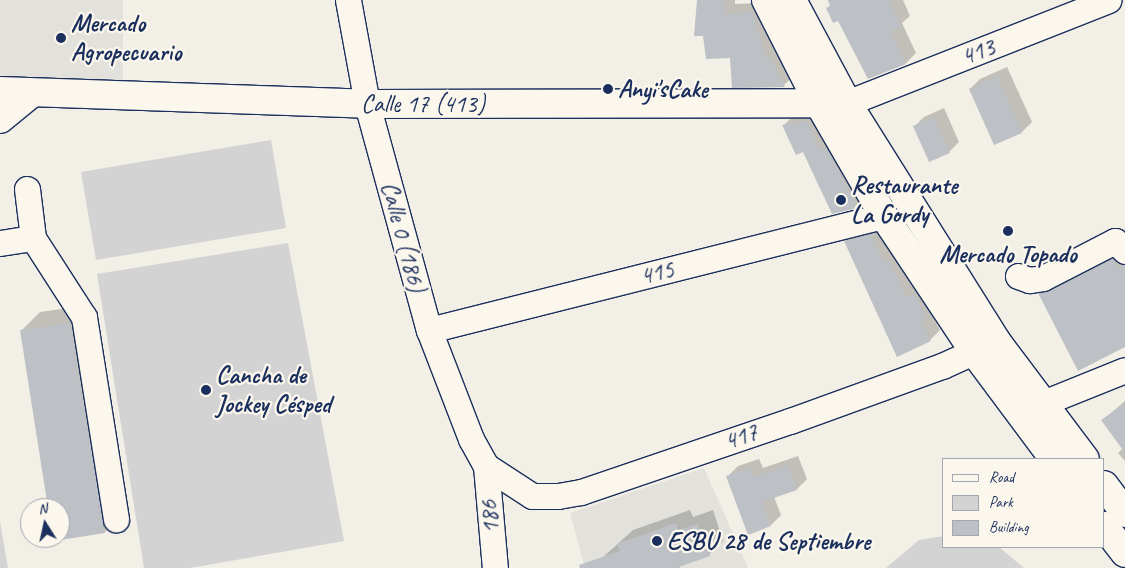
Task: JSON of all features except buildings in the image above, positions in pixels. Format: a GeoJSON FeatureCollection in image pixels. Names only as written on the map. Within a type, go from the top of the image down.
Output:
{"type":"FeatureCollection","features":[{"type":"Feature","properties":{"kind":"main road"},"geometry":{"type":"LineString","coordinates":[[766,0],[818,102],[884,216],[986,347],[1043,404],[1084,458]]}},
{"type":"Feature","properties":{"kind":"main road"},"geometry":{"type":"LineString","coordinates":[[792,0],[847,102],[986,347],[1053,458]]}},
{"type":"Feature","properties":{"kind":"main road","name":"Calle 17 (413)"},"geometry":{"type":"LineString","coordinates":[[0,91],[367,104],[847,102]]}},
{"type":"Feature","properties":{"kind":"main road"},"geometry":{"type":"LineString","coordinates":[[1105,486],[1125,513]]}},
{"type":"Feature","properties":{"kind":"street","name":"Calle 0 (186)"},"geometry":{"type":"LineString","coordinates":[[348,0],[367,104],[429,330],[471,439],[486,466]]}},
{"type":"Feature","properties":{"kind":"street","name":"413"},"geometry":{"type":"LineString","coordinates":[[847,102],[1101,2]]}},
{"type":"Feature","properties":{"kind":"street"},"geometry":{"type":"LineString","coordinates":[[0,120],[33,93]]}},
{"type":"Feature","properties":{"kind":"street"},"geometry":{"type":"LineString","coordinates":[[27,189],[33,238],[84,317],[116,520]]}},
{"type":"Feature","properties":{"kind":"street","name":"415"},"geometry":{"type":"LineString","coordinates":[[429,330],[884,216]]}},
{"type":"Feature","properties":{"kind":"street"},"geometry":{"type":"LineString","coordinates":[[0,243],[33,238]]}},
{"type":"Feature","properties":{"kind":"street"},"geometry":{"type":"LineString","coordinates":[[1018,276],[1029,280],[1043,278],[1115,241],[1125,251]]}},
{"type":"Feature","properties":{"kind":"street","name":"417"},"geometry":{"type":"LineString","coordinates":[[486,466],[532,496],[558,496],[582,492],[986,347]]}},
{"type":"Feature","properties":{"kind":"street"},"geometry":{"type":"LineString","coordinates":[[1043,404],[1125,370]]}},
{"type":"Feature","properties":{"kind":"street","name":"186"},"geometry":{"type":"LineString","coordinates":[[486,466],[495,568]]}},
{"type":"Feature","properties":{"kind":"shaded area","name":"Mercado Agropecuario"},"geometry":{"type":"Polygon","coordinates":[[[0,0],[123,0],[123,81],[0,76],[0,0]]]}},
{"type":"Feature","properties":{"kind":"shaded area","name":"ESBU 28 de Septiembre"},"geometry":{"type":"Polygon","coordinates":[[[704,468],[748,568],[585,568],[570,513],[704,468]]]}},
{"type":"Feature","properties":{"kind":"green space"},"geometry":{"type":"Polygon","coordinates":[[[271,140],[286,228],[96,260],[81,172],[271,140]]]}},
{"type":"Feature","properties":{"kind":"green space"},"geometry":{"type":"Polygon","coordinates":[[[288,243],[344,541],[190,568],[144,568],[97,274],[288,243]]]}},
{"type":"Feature","properties":{"kind":"green space"},"geometry":{"type":"Polygon","coordinates":[[[0,522],[8,568],[0,568],[0,522]]]}},
{"type":"Feature","properties":{"kind":"green space"},"geometry":{"type":"Polygon","coordinates":[[[942,536],[942,548],[1000,548],[1024,568],[886,568],[919,540],[942,536]]]}},
{"type":"Feature","properties":{"kind":"place","name":"Mercado Agropecuario"},"geometry":{"type":"Point","coordinates":[61,38]}},
{"type":"Feature","properties":{"kind":"place","name":"Anyi'sCake"},"geometry":{"type":"Point","coordinates":[608,89]}},
{"type":"Feature","properties":{"kind":"place","name":"Restaurante La Gordy"},"geometry":{"type":"Point","coordinates":[841,200]}},
{"type":"Feature","properties":{"kind":"place","name":"Mercado Topado"},"geometry":{"type":"Point","coordinates":[1008,231]}},
{"type":"Feature","properties":{"kind":"place","name":"Cancha de Jockey Césped"},"geometry":{"type":"Point","coordinates":[206,390]}},
{"type":"Feature","properties":{"kind":"place","name":"ESBU 28 de Septiembre"},"geometry":{"type":"Point","coordinates":[657,541]}}]}
